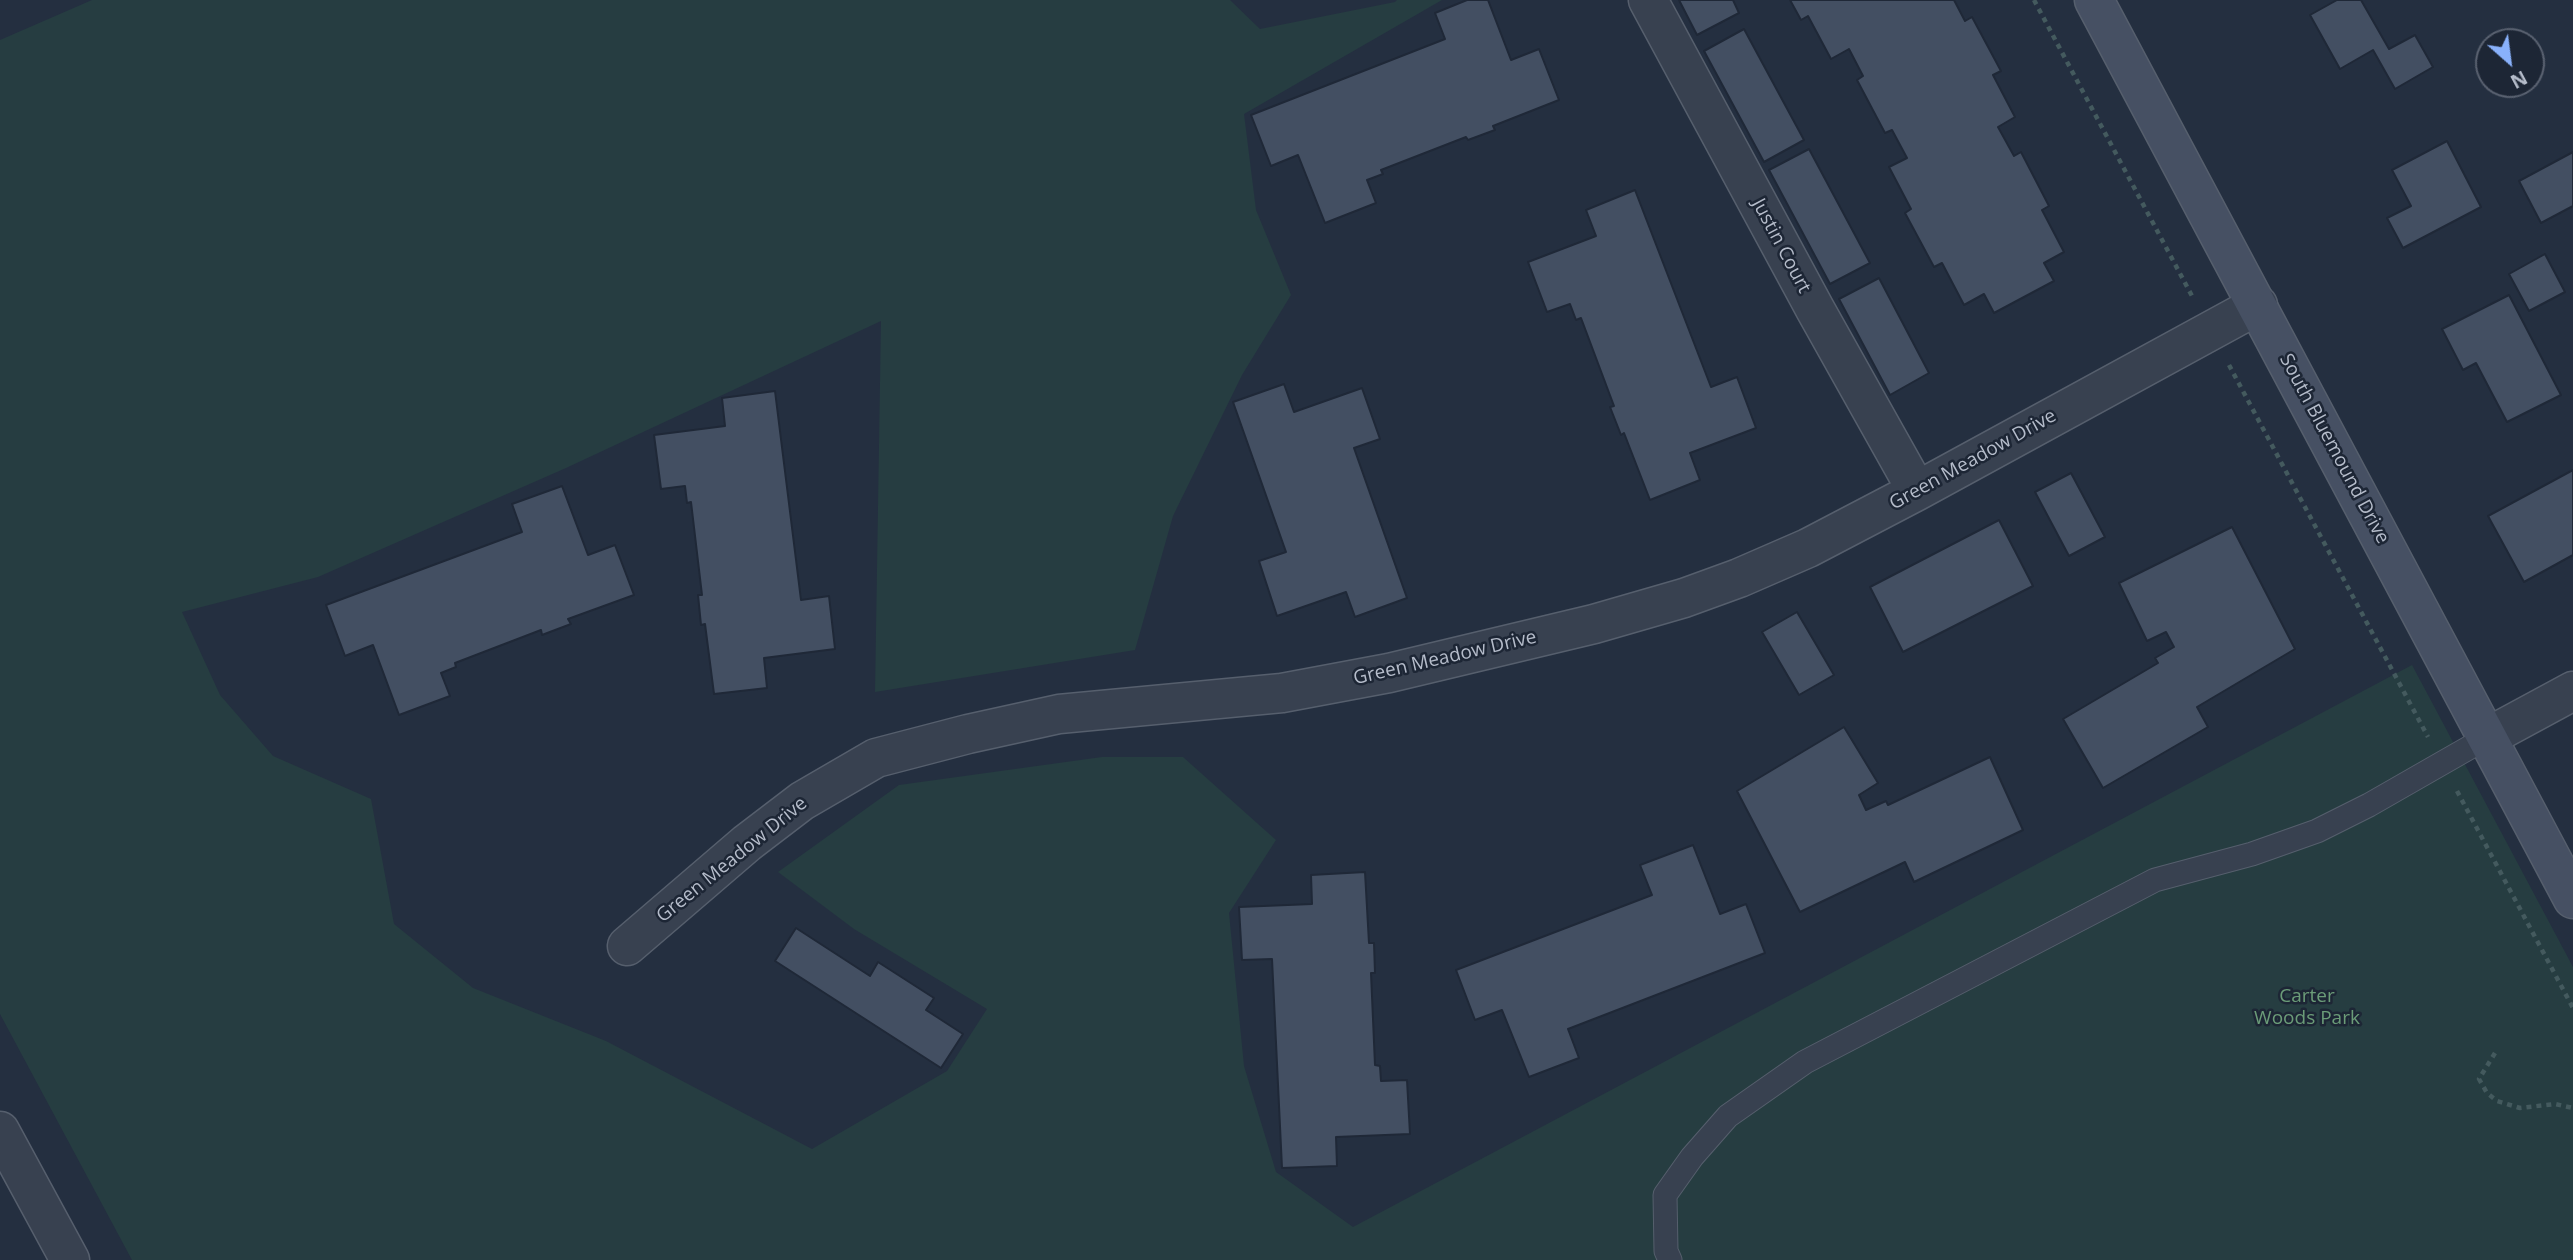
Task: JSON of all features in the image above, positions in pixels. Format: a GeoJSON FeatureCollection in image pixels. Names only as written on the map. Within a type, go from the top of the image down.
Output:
{"type":"FeatureCollection","features":[{"type":"Feature","properties":{"kind":"main road","name":"South Bluemound Drive"},"geometry":{"type":"LineString","coordinates":[[2094,0],[2573,899]]}},
{"type":"Feature","properties":{"kind":"street","name":"Justin Court"},"geometry":{"type":"LineString","coordinates":[[1648,0],[1917,491]]}},
{"type":"Feature","properties":{"kind":"street","name":"Green Meadow Drive"},"geometry":{"type":"LineString","coordinates":[[627,946],[747,843],[802,801],[876,758],[1059,714],[1282,693],[1377,676],[1594,624],[1684,598],[1808,548],[2258,305]]}},
{"type":"Feature","properties":{"kind":"street"},"geometry":{"type":"LineString","coordinates":[[2486,737],[2573,691]]}},
{"type":"Feature","properties":{"kind":"street"},"geometry":{"type":"LineString","coordinates":[[0,1131],[70,1260]]}},
{"type":"Feature","properties":{"kind":"lane"},"geometry":{"type":"LineString","coordinates":[[1670,1260],[1666,1251],[1665,1195],[1692,1157],[1728,1116],[1805,1062],[2155,880],[2252,854],[2317,831],[2369,805],[2486,737]]}},
{"type":"Feature","properties":{"kind":"path"},"geometry":{"type":"LineString","coordinates":[[2034,0],[2573,1008]]}},
{"type":"Feature","properties":{"kind":"path"},"geometry":{"type":"LineString","coordinates":[[2495,1053],[2479,1079],[2487,1093],[2497,1101],[2520,1108],[2555,1104],[2573,1108]]}},
{"type":"Feature","properties":{"kind":"green space","name":"Carter Woods Park"},"geometry":{"type":"Polygon","coordinates":[[[92,0],[1230,0],[1260,29],[1397,0],[1442,0],[1244,114],[1256,210],[1291,295],[1242,375],[1173,516],[1135,650],[875,692],[881,321],[566,468],[318,577],[182,612],[220,695],[273,756],[371,799],[394,924],[473,988],[606,1041],[812,1149],[947,1071],[987,1009],[854,929],[778,872],[899,785],[1102,757],[1183,757],[1276,840],[1229,913],[1244,1066],[1276,1172],[1353,1227],[2412,665],[2573,967],[2573,1260],[132,1260],[0,1014],[0,40],[92,0]]]}},
{"type":"Feature","properties":{"kind":"building"},"geometry":{"type":"Polygon","coordinates":[[[1467,0],[1488,0],[1511,60],[1539,49],[1559,100],[1493,126],[1495,130],[1468,140],[1466,137],[1381,170],[1383,174],[1367,180],[1376,203],[1325,223],[1298,155],[1271,166],[1251,115],[1445,39],[1435,13],[1467,0]]]}},
{"type":"Feature","properties":{"kind":"building"},"geometry":{"type":"Polygon","coordinates":[[[1679,0],[1733,0],[1739,13],[1697,35],[1679,0]]]}},
{"type":"Feature","properties":{"kind":"building"},"geometry":{"type":"Polygon","coordinates":[[[1790,0],[1954,0],[1965,21],[1972,17],[2001,71],[1993,75],[2015,117],[1998,127],[2014,156],[2021,152],[2049,206],[2042,210],[2064,252],[2044,263],[2054,281],[1994,313],[1984,294],[1964,305],[1942,263],[1934,267],[1905,213],[1911,209],[1889,167],[1907,158],[1892,130],[1885,133],[1857,80],[1863,76],[1849,49],[1831,59],[1808,16],[1801,20],[1790,0]]]}},
{"type":"Feature","properties":{"kind":"building"},"geometry":{"type":"Polygon","coordinates":[[[2337,0],[2361,0],[2389,49],[2415,35],[2433,67],[2395,89],[2373,50],[2340,69],[2310,15],[2337,0]]]}},
{"type":"Feature","properties":{"kind":"building"},"geometry":{"type":"Polygon","coordinates":[[[1744,29],[1804,140],[1764,162],[1704,51],[1744,29]]]}},
{"type":"Feature","properties":{"kind":"building"},"geometry":{"type":"Polygon","coordinates":[[[2447,141],[2481,207],[2403,248],[2387,218],[2411,206],[2392,170],[2447,141]]]}},
{"type":"Feature","properties":{"kind":"building"},"geometry":{"type":"Polygon","coordinates":[[[1809,149],[1870,263],[1830,284],[1769,170],[1809,149]]]}},
{"type":"Feature","properties":{"kind":"building"},"geometry":{"type":"Polygon","coordinates":[[[2573,152],[2573,206],[2541,223],[2519,181],[2573,152]]]}},
{"type":"Feature","properties":{"kind":"building"},"geometry":{"type":"Polygon","coordinates":[[[1635,190],[1711,387],[1737,377],[1756,428],[1690,453],[1700,480],[1650,500],[1624,433],[1621,435],[1610,407],[1614,406],[1581,318],[1576,320],[1570,304],[1547,312],[1528,262],[1596,236],[1586,210],[1635,190]]]}},
{"type":"Feature","properties":{"kind":"building"},"geometry":{"type":"Polygon","coordinates":[[[2545,254],[2565,292],[2529,311],[2509,274],[2545,254]]]}},
{"type":"Feature","properties":{"kind":"building"},"geometry":{"type":"Polygon","coordinates":[[[1879,278],[1929,373],[1890,395],[1839,299],[1879,278]]]}},
{"type":"Feature","properties":{"kind":"building"},"geometry":{"type":"Polygon","coordinates":[[[2509,295],[2561,395],[2507,422],[2476,363],[2463,370],[2442,329],[2509,295]]]}},
{"type":"Feature","properties":{"kind":"building"},"geometry":{"type":"Polygon","coordinates":[[[1284,384],[1294,412],[1362,388],[1380,439],[1354,448],[1407,598],[1355,617],[1346,592],[1277,616],[1259,561],[1286,552],[1233,402],[1284,384]]]}},
{"type":"Feature","properties":{"kind":"building"},"geometry":{"type":"Polygon","coordinates":[[[775,391],[801,600],[829,596],[835,649],[764,658],[767,688],[714,694],[705,624],[701,625],[698,595],[702,595],[691,502],[687,503],[685,486],[661,489],[654,435],[725,426],[722,398],[775,391]]]}},
{"type":"Feature","properties":{"kind":"building"},"geometry":{"type":"Polygon","coordinates":[[[2573,470],[2573,555],[2524,582],[2488,516],[2573,470]]]}},
{"type":"Feature","properties":{"kind":"building"},"geometry":{"type":"Polygon","coordinates":[[[2071,473],[2105,537],[2069,556],[2035,492],[2071,473]]]}},
{"type":"Feature","properties":{"kind":"building"},"geometry":{"type":"Polygon","coordinates":[[[562,486],[588,555],[615,545],[634,595],[568,619],[571,624],[542,635],[541,630],[455,663],[456,667],[441,673],[450,696],[399,715],[373,645],[345,656],[326,605],[522,532],[512,504],[562,486]]]}},
{"type":"Feature","properties":{"kind":"building"},"geometry":{"type":"Polygon","coordinates":[[[1999,520],[2033,586],[1903,652],[1870,587],[1999,520]]]}},
{"type":"Feature","properties":{"kind":"building"},"geometry":{"type":"Polygon","coordinates":[[[2232,527],[2295,649],[2197,707],[2208,727],[2103,788],[2063,719],[2158,663],[2155,658],[2174,647],[2166,632],[2147,641],[2119,583],[2232,527]]]}},
{"type":"Feature","properties":{"kind":"building"},"geometry":{"type":"Polygon","coordinates":[[[1797,612],[1834,675],[1799,695],[1762,632],[1797,612]]]}},
{"type":"Feature","properties":{"kind":"building"},"geometry":{"type":"Polygon","coordinates":[[[1844,727],[1878,783],[1859,795],[1866,810],[1886,801],[1888,805],[1990,757],[2023,830],[1914,882],[1905,862],[1800,912],[1737,791],[1844,727]]]}},
{"type":"Feature","properties":{"kind":"building"},"geometry":{"type":"Polygon","coordinates":[[[1693,845],[1720,914],[1746,904],[1765,953],[1568,1029],[1579,1058],[1529,1077],[1502,1010],[1475,1020],[1456,970],[1652,895],[1640,865],[1693,845]]]}},
{"type":"Feature","properties":{"kind":"building"},"geometry":{"type":"Polygon","coordinates":[[[1365,872],[1369,943],[1374,943],[1375,973],[1371,973],[1375,1065],[1380,1066],[1381,1081],[1407,1080],[1410,1134],[1336,1137],[1337,1166],[1282,1168],[1272,959],[1242,960],[1239,907],[1312,904],[1311,875],[1365,872]]]}},
{"type":"Feature","properties":{"kind":"building"},"geometry":{"type":"Polygon","coordinates":[[[796,928],[870,976],[878,962],[934,998],[926,1010],[963,1034],[941,1068],[775,961],[796,928]]]}}]}
